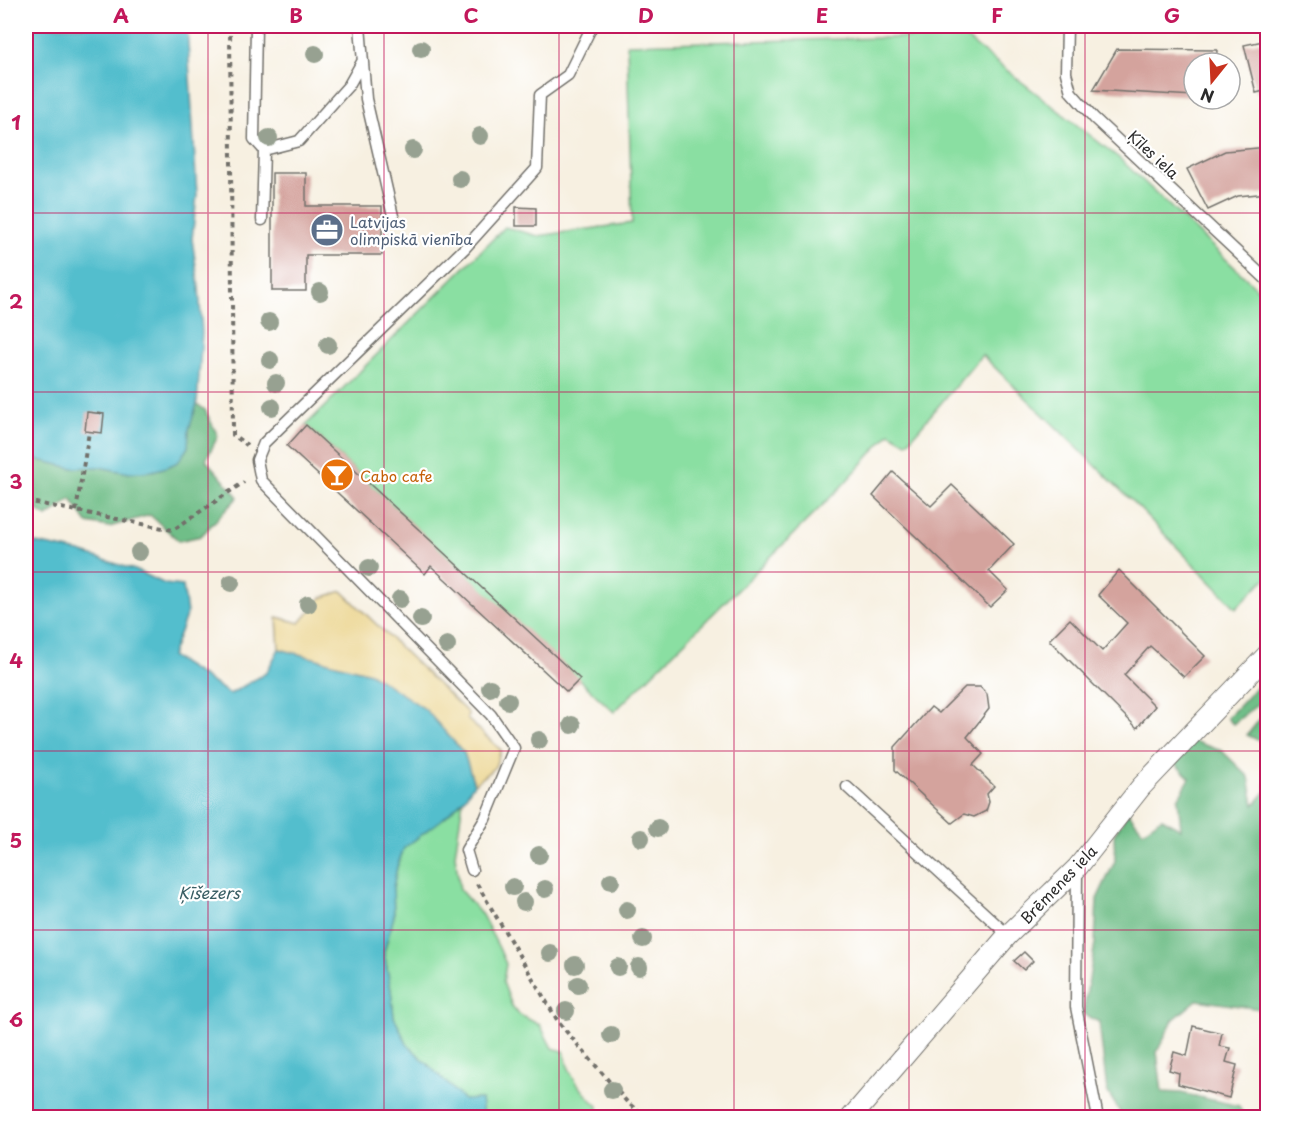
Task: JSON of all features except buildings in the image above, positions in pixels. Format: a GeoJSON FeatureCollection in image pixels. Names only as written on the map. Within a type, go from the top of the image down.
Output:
{"type":"FeatureCollection","features":[{"type":"Feature","properties":{"kind":"street","name":"Brēmenes iela"},"geometry":{"type":"LineString","coordinates":[[851,1118],[1008,935],[1077,868],[1141,787],[1268,654]]}},
{"type":"Feature","properties":{"kind":"lane"},"geometry":{"type":"LineString","coordinates":[[256,26],[254,139],[264,150],[262,220]]}},
{"type":"Feature","properties":{"kind":"lane"},"geometry":{"type":"LineString","coordinates":[[360,26],[366,99],[393,216]]}},
{"type":"Feature","properties":{"kind":"lane"},"geometry":{"type":"LineString","coordinates":[[472,870],[466,850],[485,819],[514,748],[491,715],[261,480],[257,460],[264,443],[465,248],[537,168],[540,95],[568,75],[592,26]]}},
{"type":"Feature","properties":{"kind":"lane","name":"Ķīles iela"},"geometry":{"type":"LineString","coordinates":[[1067,26],[1066,73],[1071,92],[1094,118],[1268,281]]}},
{"type":"Feature","properties":{"kind":"lane"},"geometry":{"type":"LineString","coordinates":[[264,150],[299,141],[349,85],[362,62]]}},
{"type":"Feature","properties":{"kind":"lane"},"geometry":{"type":"LineString","coordinates":[[847,786],[1008,935]]}},
{"type":"Feature","properties":{"kind":"lane"},"geometry":{"type":"LineString","coordinates":[[1077,868],[1076,1007],[1098,1118]]}},
{"type":"Feature","properties":{"kind":"path"},"geometry":{"type":"LineString","coordinates":[[230,26],[233,435],[260,454]]}},
{"type":"Feature","properties":{"kind":"path"},"geometry":{"type":"LineString","coordinates":[[76,511],[89,432]]}},
{"type":"Feature","properties":{"kind":"path"},"geometry":{"type":"LineString","coordinates":[[26,501],[173,530],[260,472]]}},
{"type":"Feature","properties":{"kind":"path"},"geometry":{"type":"LineString","coordinates":[[472,870],[478,889],[521,956],[559,1023],[627,1102],[646,1118]]}},
{"type":"Feature","properties":{"kind":"green space"},"geometry":{"type":"Polygon","coordinates":[[[963,36],[1119,158],[1267,298],[1267,577],[1236,608],[1140,509],[982,355],[907,443],[890,433],[841,487],[614,712],[306,425],[505,227],[538,236],[632,223],[627,44],[963,36]]]}},
{"type":"Feature","properties":{"kind":"green space"},"geometry":{"type":"Polygon","coordinates":[[[197,404],[205,410],[218,436],[206,460],[238,497],[201,536],[179,541],[150,515],[109,527],[87,523],[71,499],[47,517],[28,503],[26,457],[72,468],[99,467],[129,473],[167,467],[178,462],[188,447],[189,429],[197,404]]]}},
{"type":"Feature","properties":{"kind":"green space"},"geometry":{"type":"Polygon","coordinates":[[[1267,676],[1267,697],[1233,724],[1227,718],[1267,676]]]}},
{"type":"Feature","properties":{"kind":"green space"},"geometry":{"type":"Polygon","coordinates":[[[1267,718],[1267,1010],[1197,1000],[1173,1020],[1157,1052],[1162,1092],[1181,1093],[1239,1106],[1244,1117],[1123,1117],[1107,1091],[1099,1022],[1083,1014],[1095,943],[1097,899],[1115,861],[1114,835],[1128,812],[1143,831],[1162,818],[1181,829],[1178,799],[1190,778],[1172,761],[1193,741],[1222,751],[1249,777],[1254,805],[1266,791],[1264,743],[1247,735],[1260,719],[1267,718]]]}},
{"type":"Feature","properties":{"kind":"green space"},"geometry":{"type":"Polygon","coordinates":[[[463,800],[455,855],[460,890],[482,915],[499,948],[506,964],[503,982],[512,1006],[520,1015],[540,1025],[552,1048],[564,1051],[568,1067],[581,1088],[598,1106],[597,1115],[600,1117],[483,1117],[481,1099],[464,1100],[407,1044],[394,1017],[384,952],[394,916],[393,888],[397,867],[404,848],[445,817],[463,800]]]}},
{"type":"Feature","properties":{"kind":"sand"},"geometry":{"type":"Polygon","coordinates":[[[342,591],[468,713],[467,719],[501,750],[495,767],[474,784],[464,753],[370,673],[279,649],[277,617],[300,623],[321,598],[342,591]]]}},
{"type":"Feature","properties":{"kind":"water"},"geometry":{"type":"Polygon","coordinates":[[[26,26],[187,26],[197,195],[192,239],[199,287],[202,333],[197,404],[189,429],[188,447],[178,462],[167,467],[129,473],[99,467],[72,468],[26,457],[26,26]]]}},
{"type":"Feature","properties":{"kind":"water","name":"Ķīšezers"},"geometry":{"type":"Polygon","coordinates":[[[26,541],[80,552],[138,571],[165,584],[183,586],[187,613],[171,656],[230,694],[266,673],[279,649],[370,673],[425,709],[464,753],[474,784],[463,800],[445,817],[404,848],[397,867],[393,888],[394,916],[384,952],[394,1017],[407,1044],[464,1100],[481,1099],[483,1117],[26,1117],[26,541]]]}},
{"type":"Feature","properties":{"kind":"place","name":"Latvijas olimpiskā vienība"},"geometry":{"type":"Point","coordinates":[327,230]}},
{"type":"Feature","properties":{"kind":"place","name":"Cabo cafe"},"geometry":{"type":"Point","coordinates":[337,475]}}]}
